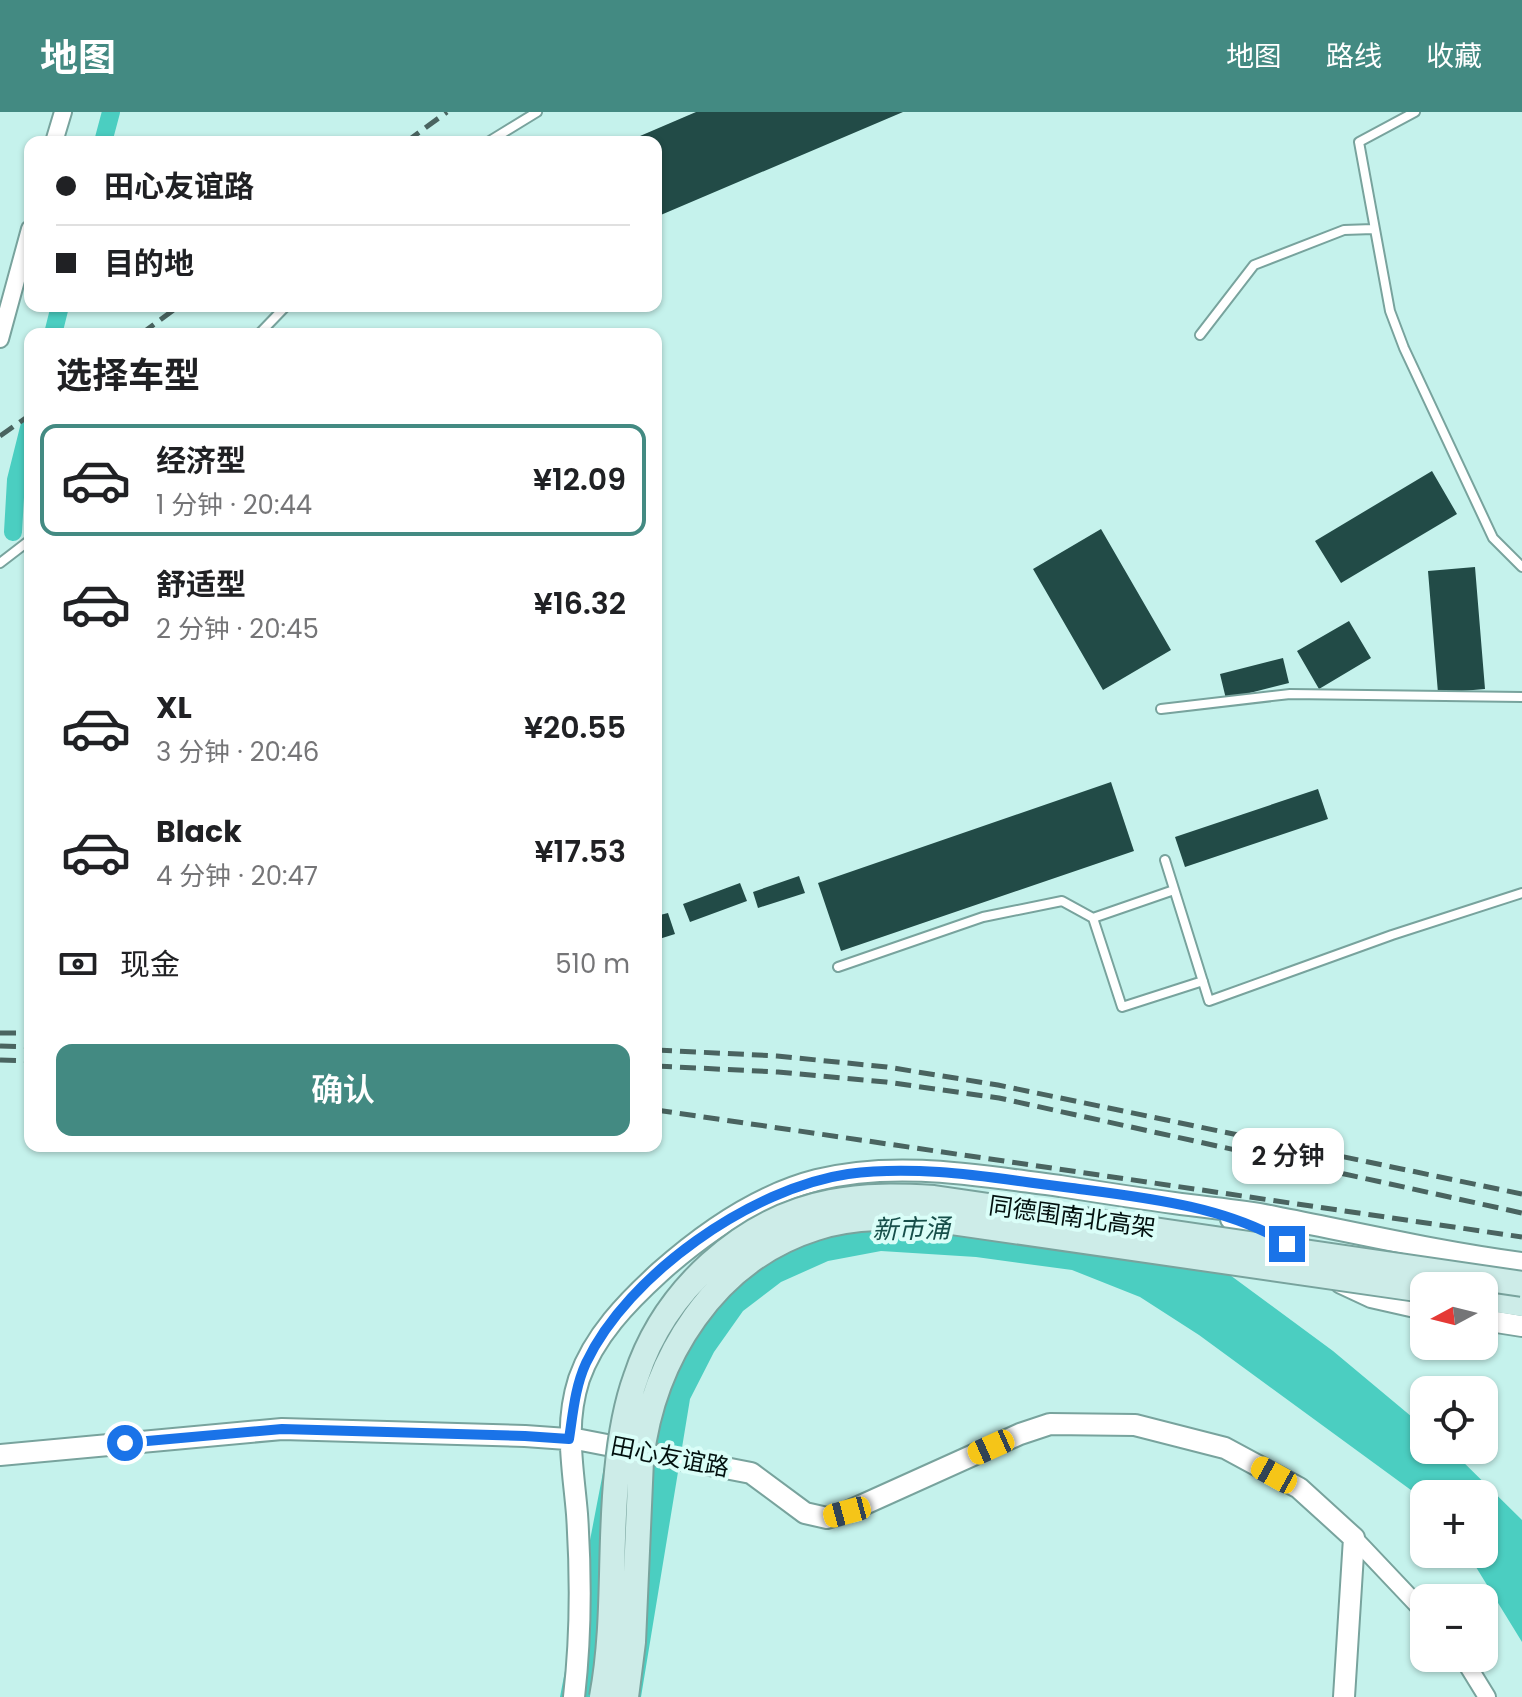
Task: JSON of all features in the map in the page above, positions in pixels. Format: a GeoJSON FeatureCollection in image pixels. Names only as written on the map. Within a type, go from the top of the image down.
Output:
{"type":"FeatureCollection","features":[{"type":"Feature","properties":{"kind":"main road","name":"同德围南北高架"},"geometry":{"type":"LineString","coordinates":[[602,1697],[610,1636],[617,1470],[636,1377],[660,1325],[703,1271],[733,1245],[785,1216],[815,1205],[848,1199],[880,1196],[934,1198],[1522,1284]]}},
{"type":"Feature","properties":{"kind":"main road","name":"同德围南北高架"},"geometry":{"type":"LineString","coordinates":[[626,1697],[633,1642],[641,1460],[644,1432],[655,1392],[677,1344],[702,1306],[737,1272],[773,1247],[817,1227],[849,1220],[886,1217],[928,1219],[1025,1230],[1410,1288]]}},
{"type":"Feature","properties":{"kind":"main road"},"geometry":{"type":"LineString","coordinates":[[1498,1300],[1522,1304]]}},
{"type":"Feature","properties":{"kind":"street"},"geometry":{"type":"LineString","coordinates":[[56,136],[63,112]]}},
{"type":"Feature","properties":{"kind":"street"},"geometry":{"type":"LineString","coordinates":[[0,339],[24,251]]}},
{"type":"Feature","properties":{"kind":"street"},"geometry":{"type":"LineString","coordinates":[[574,1697],[579,1633],[575,1440],[580,1379],[592,1351],[618,1313],[681,1253],[722,1223],[776,1194],[821,1179],[888,1171],[935,1172],[1274,1216],[1402,1244],[1522,1263]]}},
{"type":"Feature","properties":{"kind":"street"},"geometry":{"type":"LineString","coordinates":[[1173,1203],[1262,1229],[1322,1271],[1371,1297],[1410,1306]]}},
{"type":"Feature","properties":{"kind":"street"},"geometry":{"type":"LineString","coordinates":[[1371,1297],[1360,1284],[1364,1265],[1385,1249],[1402,1244]]}},
{"type":"Feature","properties":{"kind":"street"},"geometry":{"type":"LineString","coordinates":[[1498,1322],[1522,1326]]}},
{"type":"Feature","properties":{"kind":"street","name":"田心友谊路"},"geometry":{"type":"LineString","coordinates":[[0,1455],[282,1429],[525,1436],[575,1440],[751,1473],[805,1513],[827,1518],[847,1512],[1020,1434],[1050,1424],[1135,1425],[1225,1448],[1299,1488],[1354,1538]]}},
{"type":"Feature","properties":{"kind":"street"},"geometry":{"type":"LineString","coordinates":[[1354,1538],[1410,1597]]}},
{"type":"Feature","properties":{"kind":"street"},"geometry":{"type":"LineString","coordinates":[[1344,1697],[1354,1538]]}},
{"type":"Feature","properties":{"kind":"street"},"geometry":{"type":"LineString","coordinates":[[1472,1672],[1487,1697]]}},
{"type":"Feature","properties":{"kind":"lane"},"geometry":{"type":"LineString","coordinates":[[498,136],[537,112]]}},
{"type":"Feature","properties":{"kind":"lane"},"geometry":{"type":"LineString","coordinates":[[1415,112],[1359,142],[1390,311],[1407,357],[1493,538],[1522,567]]}},
{"type":"Feature","properties":{"kind":"lane"},"geometry":{"type":"LineString","coordinates":[[1200,335],[1254,265],[1344,230],[1373,229]]}},
{"type":"Feature","properties":{"kind":"lane"},"geometry":{"type":"LineString","coordinates":[[265,328],[280,312]]}},
{"type":"Feature","properties":{"kind":"lane"},"geometry":{"type":"LineString","coordinates":[[0,563],[24,545]]}},
{"type":"Feature","properties":{"kind":"lane"},"geometry":{"type":"LineString","coordinates":[[1161,709],[1290,694],[1522,697]]}},
{"type":"Feature","properties":{"kind":"lane"},"geometry":{"type":"LineString","coordinates":[[1165,860],[1209,1001],[1392,935],[1522,893]]}},
{"type":"Feature","properties":{"kind":"lane"},"geometry":{"type":"LineString","coordinates":[[1093,918],[1174,890]]}},
{"type":"Feature","properties":{"kind":"lane"},"geometry":{"type":"LineString","coordinates":[[838,967],[983,917],[1062,901],[1093,918],[1122,1007],[1203,981]]}},
{"type":"Feature","properties":{"kind":"water","name":"新市涌"},"geometry":{"type":"Polygon","coordinates":[[[934,1191],[1045,1202],[1134,1219],[1215,1264],[1333,1351],[1410,1415],[1410,1464],[1465,1464],[1481,1480],[1410,1480],[1410,1489],[1199,1335],[1140,1297],[1072,1270],[976,1257],[881,1251],[828,1261],[781,1282],[743,1311],[714,1352],[690,1399],[641,1697],[560,1697],[618,1394],[634,1351],[707,1260],[934,1191]]]}},
{"type":"Feature","properties":{"kind":"water"},"geometry":{"type":"Polygon","coordinates":[[[1498,1496],[1522,1520],[1522,1642],[1498,1603],[1498,1584],[1486,1584],[1477,1568],[1498,1568],[1498,1496]]]}},
{"type":"Feature","properties":{"kind":"building"},"geometry":{"type":"Polygon","coordinates":[[[696,112],[903,112],[662,214],[662,136],[640,136],[696,112]]]}},
{"type":"Feature","properties":{"kind":"building"},"geometry":{"type":"Polygon","coordinates":[[[1432,471],[1457,514],[1341,583],[1315,541],[1432,471]]]}},
{"type":"Feature","properties":{"kind":"building"},"geometry":{"type":"Polygon","coordinates":[[[1101,529],[1171,650],[1103,690],[1033,569],[1101,529]]]}},
{"type":"Feature","properties":{"kind":"building"},"geometry":{"type":"Polygon","coordinates":[[[1475,567],[1485,689],[1438,693],[1428,571],[1475,567]]]}},
{"type":"Feature","properties":{"kind":"building"},"geometry":{"type":"Polygon","coordinates":[[[1349,621],[1371,658],[1319,689],[1297,651],[1349,621]]]}},
{"type":"Feature","properties":{"kind":"building"},"geometry":{"type":"Polygon","coordinates":[[[1283,658],[1289,683],[1226,699],[1220,674],[1283,658]]]}},
{"type":"Feature","properties":{"kind":"building"},"geometry":{"type":"Polygon","coordinates":[[[1111,782],[1134,851],[841,951],[818,883],[1111,782]]]}},
{"type":"Feature","properties":{"kind":"building"},"geometry":{"type":"Polygon","coordinates":[[[1318,789],[1328,819],[1185,867],[1175,837],[1318,789]]]}},
{"type":"Feature","properties":{"kind":"building"},"geometry":{"type":"Polygon","coordinates":[[[799,876],[805,893],[758,908],[753,892],[799,876]]]}},
{"type":"Feature","properties":{"kind":"building"},"geometry":{"type":"Polygon","coordinates":[[[740,883],[747,901],[690,922],[683,904],[740,883]]]}},
{"type":"Feature","properties":{"kind":"building"},"geometry":{"type":"Polygon","coordinates":[[[668,913],[675,934],[662,938],[662,914],[668,913]]]}},
{"type":"Feature","properties":{"kind":"waterway"},"geometry":{"type":"LineString","coordinates":[[105,136],[111,112]]}},
{"type":"Feature","properties":{"kind":"waterway"},"geometry":{"type":"LineString","coordinates":[[54,328],[58,312]]}},
{"type":"Feature","properties":{"kind":"waterway"},"geometry":{"type":"LineString","coordinates":[[13,532],[16,480],[24,448]]}},
{"type":"Feature","properties":{"kind":"railway"},"geometry":{"type":"LineString","coordinates":[[414,136],[447,112]]}},
{"type":"Feature","properties":{"kind":"railway"},"geometry":{"type":"LineString","coordinates":[[149,328],[171,312]]}},
{"type":"Feature","properties":{"kind":"railway"},"geometry":{"type":"LineString","coordinates":[[0,436],[24,419]]}},
{"type":"Feature","properties":{"kind":"railway"},"geometry":{"type":"LineString","coordinates":[[0,1033],[24,1033]]}},
{"type":"Feature","properties":{"kind":"railway"},"geometry":{"type":"LineString","coordinates":[[0,1046],[24,1047]]}},
{"type":"Feature","properties":{"kind":"railway"},"geometry":{"type":"LineString","coordinates":[[662,1050],[777,1056],[887,1067],[998,1085],[1522,1194]]}},
{"type":"Feature","properties":{"kind":"railway"},"geometry":{"type":"LineString","coordinates":[[0,1060],[24,1061]]}},
{"type":"Feature","properties":{"kind":"railway"},"geometry":{"type":"LineString","coordinates":[[662,1066],[778,1072],[886,1082],[999,1098],[1522,1213]]}},
{"type":"Feature","properties":{"kind":"railway"},"geometry":{"type":"LineString","coordinates":[[662,1111],[1522,1237]]}},
{"type":"Feature","properties":{"kind":"route"},"geometry":{"type":"LineString","coordinates":[[125,1443],[282,1429],[569,1439],[575,1397],[592,1351],[618,1313],[638,1293],[681,1253],[750,1206],[804,1183],[849,1174],[908,1170],[965,1174],[1173,1203],[1262,1229],[1287,1244]]}}]}
